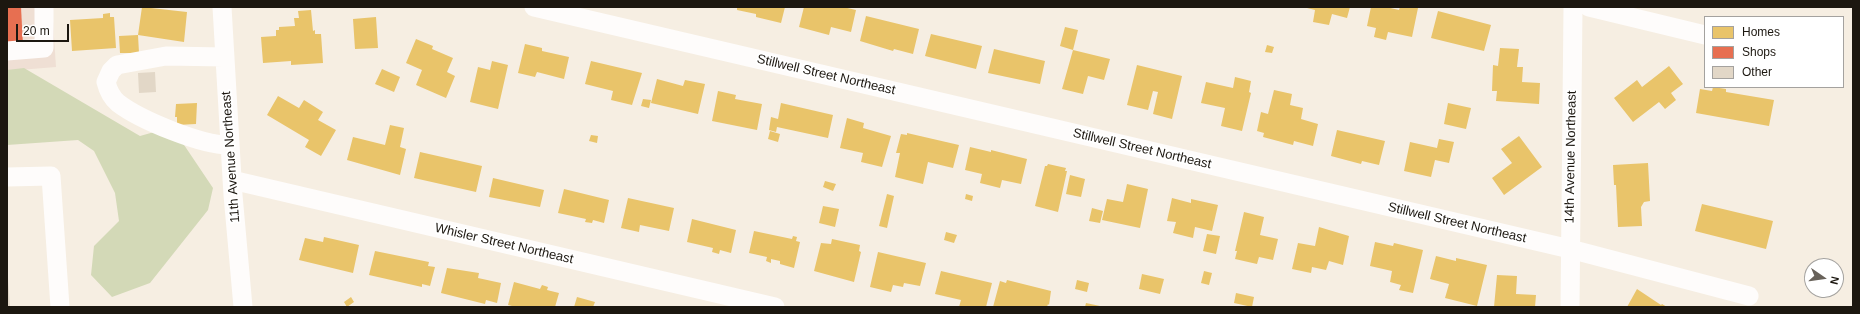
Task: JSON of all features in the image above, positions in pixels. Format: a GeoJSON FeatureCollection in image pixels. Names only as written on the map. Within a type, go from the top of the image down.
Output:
{"type":"FeatureCollection","features":[{"type":"Feature","properties":{"kind":"street"},"geometry":{"type":"LineString","coordinates":[[7,51],[44,48],[44,7]]}},
{"type":"Feature","properties":{"kind":"street","name":"11th Avenue Northeast"},"geometry":{"type":"LineString","coordinates":[[222,7],[232,180],[243,307]]}},
{"type":"Feature","properties":{"kind":"street","name":"Stillwell Street Northeast"},"geometry":{"type":"LineString","coordinates":[[534,7],[1570,249],[1749,296]]}},
{"type":"Feature","properties":{"kind":"street","name":"14th Avenue Northeast"},"geometry":{"type":"LineString","coordinates":[[1570,307],[1573,7]]}},
{"type":"Feature","properties":{"kind":"street"},"geometry":{"type":"LineString","coordinates":[[1589,7],[1704,35]]}},
{"type":"Feature","properties":{"kind":"street"},"geometry":{"type":"LineString","coordinates":[[225,57],[166,56],[117,65],[111,71],[106,82],[109,92],[117,102],[135,113],[158,124],[211,143],[230,144]]}},
{"type":"Feature","properties":{"kind":"street"},"geometry":{"type":"LineString","coordinates":[[7,177],[51,176],[60,307]]}},
{"type":"Feature","properties":{"kind":"street","name":"Whisler Street Northeast"},"geometry":{"type":"LineString","coordinates":[[232,180],[775,307]]}},
{"type":"Feature","properties":{"kind":"shaded area"},"geometry":{"type":"Polygon","coordinates":[[[7,7],[52,7],[56,67],[7,71],[7,7]]]}},
{"type":"Feature","properties":{"kind":"green space"},"geometry":{"type":"Polygon","coordinates":[[[24,68],[140,136],[172,127],[213,188],[208,210],[150,283],[112,297],[91,275],[94,246],[119,221],[115,193],[94,151],[78,140],[7,145],[7,70],[24,68]]]}},
{"type":"Feature","properties":{"kind":"building: Homes"},"geometry":{"type":"Polygon","coordinates":[[[142,7],[187,12],[184,42],[138,35],[142,7]]]}},
{"type":"Feature","properties":{"kind":"building: Homes"},"geometry":{"type":"Polygon","coordinates":[[[737,7],[785,7],[781,23],[756,17],[756,14],[737,10],[737,7]]]}},
{"type":"Feature","properties":{"kind":"building: Homes"},"geometry":{"type":"Polygon","coordinates":[[[804,7],[843,7],[856,10],[851,32],[831,27],[829,35],[799,27],[804,7]]]}},
{"type":"Feature","properties":{"kind":"building: Homes"},"geometry":{"type":"Polygon","coordinates":[[[1303,7],[1350,7],[1347,18],[1332,14],[1329,25],[1313,22],[1315,10],[1303,7]]]}},
{"type":"Feature","properties":{"kind":"building: Homes"},"geometry":{"type":"Polygon","coordinates":[[[1371,7],[1386,7],[1399,10],[1400,7],[1418,8],[1412,37],[1388,32],[1386,40],[1374,37],[1376,28],[1367,26],[1371,7]]]}},
{"type":"Feature","properties":{"kind":"building: Homes"},"geometry":{"type":"Polygon","coordinates":[[[311,10],[313,31],[315,30],[315,34],[321,34],[323,63],[291,65],[291,61],[263,63],[261,37],[276,36],[276,30],[279,30],[279,27],[295,26],[294,18],[299,18],[298,11],[311,10]]]}},
{"type":"Feature","properties":{"kind":"building: Homes"},"geometry":{"type":"Polygon","coordinates":[[[1438,11],[1491,25],[1484,51],[1431,38],[1438,11]]]}},
{"type":"Feature","properties":{"kind":"building: Homes"},"geometry":{"type":"Polygon","coordinates":[[[110,13],[110,17],[114,17],[116,48],[72,51],[70,20],[103,18],[103,14],[110,13]]]}},
{"type":"Feature","properties":{"kind":"building: Homes"},"geometry":{"type":"Polygon","coordinates":[[[866,16],[919,29],[913,54],[894,49],[893,51],[860,41],[866,16]]]}},
{"type":"Feature","properties":{"kind":"building: Homes"},"geometry":{"type":"Polygon","coordinates":[[[376,17],[378,48],[355,49],[353,19],[376,17]]]}},
{"type":"Feature","properties":{"kind":"building: Homes"},"geometry":{"type":"Polygon","coordinates":[[[1065,27],[1078,30],[1073,50],[1060,46],[1065,27]]]}},
{"type":"Feature","properties":{"kind":"building: Homes"},"geometry":{"type":"Polygon","coordinates":[[[931,34],[982,46],[976,69],[925,56],[931,34]]]}},
{"type":"Feature","properties":{"kind":"building: Homes"},"geometry":{"type":"Polygon","coordinates":[[[138,35],[139,53],[120,53],[119,36],[138,35]]]}},
{"type":"Feature","properties":{"kind":"building: Homes"},"geometry":{"type":"Polygon","coordinates":[[[416,39],[433,46],[432,49],[453,58],[447,72],[455,76],[446,98],[416,85],[422,70],[406,63],[416,39]]]}},
{"type":"Feature","properties":{"kind":"building: Homes"},"geometry":{"type":"Polygon","coordinates":[[[525,44],[542,48],[542,51],[569,57],[564,79],[537,72],[535,77],[518,73],[525,44]]]}},
{"type":"Feature","properties":{"kind":"building: Homes"},"geometry":{"type":"Polygon","coordinates":[[[1267,45],[1274,47],[1272,53],[1265,52],[1267,45]]]}},
{"type":"Feature","properties":{"kind":"building: Homes"},"geometry":{"type":"Polygon","coordinates":[[[1500,48],[1519,49],[1517,67],[1523,67],[1522,82],[1540,83],[1539,104],[1496,101],[1497,91],[1492,91],[1493,65],[1498,66],[1500,48]]]}},
{"type":"Feature","properties":{"kind":"building: Homes"},"geometry":{"type":"Polygon","coordinates":[[[994,49],[1045,61],[1040,84],[988,73],[994,49]]]}},
{"type":"Feature","properties":{"kind":"building: Homes"},"geometry":{"type":"Polygon","coordinates":[[[1073,50],[1110,59],[1104,80],[1088,76],[1083,94],[1062,89],[1073,50]]]}},
{"type":"Feature","properties":{"kind":"building: Homes"},"geometry":{"type":"Polygon","coordinates":[[[492,61],[508,65],[498,109],[470,102],[478,67],[490,70],[492,61]]]}},
{"type":"Feature","properties":{"kind":"building: Homes"},"geometry":{"type":"Polygon","coordinates":[[[591,61],[642,73],[632,105],[611,100],[613,91],[585,84],[591,61]]]}},
{"type":"Feature","properties":{"kind":"building: Homes"},"geometry":{"type":"Polygon","coordinates":[[[1137,65],[1182,76],[1172,119],[1153,114],[1158,92],[1153,91],[1148,110],[1127,105],[1137,65]]]}},
{"type":"Feature","properties":{"kind":"building: Homes"},"geometry":{"type":"Polygon","coordinates":[[[1669,66],[1683,84],[1671,93],[1676,100],[1665,109],[1659,102],[1633,122],[1614,98],[1637,80],[1642,87],[1669,66]]]}},
{"type":"Feature","properties":{"kind":"building: Homes"},"geometry":{"type":"Polygon","coordinates":[[[382,69],[400,77],[394,92],[375,84],[382,69]]]}},
{"type":"Feature","properties":{"kind":"building: Homes"},"geometry":{"type":"Polygon","coordinates":[[[1235,77],[1251,81],[1249,92],[1251,93],[1242,131],[1221,126],[1225,108],[1201,103],[1206,82],[1233,88],[1235,77]]]}},
{"type":"Feature","properties":{"kind":"building: Homes"},"geometry":{"type":"Polygon","coordinates":[[[657,79],[683,86],[685,80],[705,84],[698,114],[651,103],[657,79]]]}},
{"type":"Feature","properties":{"kind":"building: Homes"},"geometry":{"type":"Polygon","coordinates":[[[1713,88],[1720,88],[1726,89],[1726,92],[1774,100],[1769,126],[1696,113],[1700,89],[1712,91],[1713,88]]]}},
{"type":"Feature","properties":{"kind":"building: Homes"},"geometry":{"type":"Polygon","coordinates":[[[1274,90],[1292,94],[1290,105],[1303,108],[1301,119],[1318,124],[1313,146],[1294,141],[1293,145],[1263,137],[1264,133],[1257,131],[1261,112],[1268,114],[1274,90]]]}},
{"type":"Feature","properties":{"kind":"building: Homes"},"geometry":{"type":"Polygon","coordinates":[[[718,91],[736,95],[735,99],[762,104],[757,130],[712,121],[718,91]]]}},
{"type":"Feature","properties":{"kind":"building: Homes"},"geometry":{"type":"Polygon","coordinates":[[[278,96],[299,108],[304,100],[323,112],[318,120],[336,130],[321,156],[305,147],[309,140],[267,115],[278,96]]]}},
{"type":"Feature","properties":{"kind":"building: Homes"},"geometry":{"type":"Polygon","coordinates":[[[643,99],[651,100],[649,108],[641,106],[643,99]]]}},
{"type":"Feature","properties":{"kind":"building: Homes"},"geometry":{"type":"Polygon","coordinates":[[[197,103],[196,124],[177,125],[177,117],[175,117],[176,104],[197,103]]]}},
{"type":"Feature","properties":{"kind":"building: Homes"},"geometry":{"type":"Polygon","coordinates":[[[781,103],[833,115],[828,138],[777,127],[776,132],[769,130],[771,117],[778,119],[781,103]]]}},
{"type":"Feature","properties":{"kind":"building: Homes"},"geometry":{"type":"Polygon","coordinates":[[[1448,103],[1471,108],[1466,129],[1444,124],[1448,103]]]}},
{"type":"Feature","properties":{"kind":"building: Homes"},"geometry":{"type":"Polygon","coordinates":[[[847,118],[864,123],[863,128],[891,136],[882,167],[861,162],[863,153],[840,148],[847,118]]]}},
{"type":"Feature","properties":{"kind":"building: Homes"},"geometry":{"type":"Polygon","coordinates":[[[390,125],[404,128],[400,147],[406,149],[400,175],[347,160],[353,137],[385,145],[390,125]]]}},
{"type":"Feature","properties":{"kind":"building: Homes"},"geometry":{"type":"Polygon","coordinates":[[[1337,130],[1385,141],[1379,165],[1362,161],[1361,164],[1331,156],[1337,130]]]}},
{"type":"Feature","properties":{"kind":"building: Homes"},"geometry":{"type":"Polygon","coordinates":[[[770,131],[780,134],[778,142],[768,139],[770,131]]]}},
{"type":"Feature","properties":{"kind":"building: Homes"},"geometry":{"type":"Polygon","coordinates":[[[907,133],[959,145],[953,168],[928,162],[923,184],[895,177],[900,153],[896,153],[901,134],[907,135],[907,133]]]}},
{"type":"Feature","properties":{"kind":"building: Homes"},"geometry":{"type":"Polygon","coordinates":[[[591,135],[598,136],[597,143],[589,141],[591,135]]]}},
{"type":"Feature","properties":{"kind":"building: Homes"},"geometry":{"type":"Polygon","coordinates":[[[1519,136],[1542,167],[1504,195],[1492,178],[1512,163],[1501,149],[1519,136]]]}},
{"type":"Feature","properties":{"kind":"building: Homes"},"geometry":{"type":"Polygon","coordinates":[[[1439,139],[1454,142],[1449,163],[1435,160],[1431,177],[1404,171],[1410,142],[1437,148],[1439,139]]]}},
{"type":"Feature","properties":{"kind":"building: Homes"},"geometry":{"type":"Polygon","coordinates":[[[970,147],[991,152],[991,150],[1027,159],[1021,184],[1002,180],[1000,188],[980,183],[982,174],[965,170],[970,147]]]}},
{"type":"Feature","properties":{"kind":"building: Homes"},"geometry":{"type":"Polygon","coordinates":[[[420,152],[482,166],[476,192],[414,178],[420,152]]]}},
{"type":"Feature","properties":{"kind":"building: Homes"},"geometry":{"type":"Polygon","coordinates":[[[1648,163],[1650,201],[1644,202],[1641,207],[1642,226],[1618,227],[1616,185],[1614,185],[1613,165],[1648,163]]]}},
{"type":"Feature","properties":{"kind":"building: Homes"},"geometry":{"type":"Polygon","coordinates":[[[1048,164],[1066,168],[1065,171],[1067,171],[1058,212],[1035,206],[1045,166],[1048,164]]]}},
{"type":"Feature","properties":{"kind":"building: Homes"},"geometry":{"type":"Polygon","coordinates":[[[1070,175],[1085,179],[1081,197],[1066,194],[1070,175]]]}},
{"type":"Feature","properties":{"kind":"building: Homes"},"geometry":{"type":"Polygon","coordinates":[[[493,178],[544,190],[540,207],[489,197],[493,178]]]}},
{"type":"Feature","properties":{"kind":"building: Homes"},"geometry":{"type":"Polygon","coordinates":[[[825,181],[836,184],[833,191],[823,187],[825,181]]]}},
{"type":"Feature","properties":{"kind":"building: Homes"},"geometry":{"type":"Polygon","coordinates":[[[1127,184],[1148,189],[1140,228],[1102,220],[1107,199],[1123,202],[1127,184]]]}},
{"type":"Feature","properties":{"kind":"building: Homes"},"geometry":{"type":"Polygon","coordinates":[[[564,189],[609,200],[604,223],[593,220],[592,223],[585,222],[586,219],[558,213],[564,189]]]}},
{"type":"Feature","properties":{"kind":"building: Homes"},"geometry":{"type":"Polygon","coordinates":[[[887,194],[894,196],[887,228],[879,226],[887,194]]]}},
{"type":"Feature","properties":{"kind":"building: Homes"},"geometry":{"type":"Polygon","coordinates":[[[966,194],[973,196],[972,201],[965,199],[966,194]]]}},
{"type":"Feature","properties":{"kind":"building: Homes"},"geometry":{"type":"Polygon","coordinates":[[[628,198],[674,208],[669,231],[640,225],[639,232],[621,228],[628,198]]]}},
{"type":"Feature","properties":{"kind":"building: Homes"},"geometry":{"type":"Polygon","coordinates":[[[1172,198],[1191,203],[1191,199],[1218,205],[1212,231],[1195,227],[1193,238],[1173,233],[1176,222],[1167,221],[1172,198]]]}},
{"type":"Feature","properties":{"kind":"building: Homes"},"geometry":{"type":"Polygon","coordinates":[[[1702,204],[1773,221],[1766,249],[1695,231],[1702,204]]]}},
{"type":"Feature","properties":{"kind":"building: Homes"},"geometry":{"type":"Polygon","coordinates":[[[823,206],[839,209],[835,227],[819,223],[823,206]]]}},
{"type":"Feature","properties":{"kind":"building: Homes"},"geometry":{"type":"Polygon","coordinates":[[[1092,208],[1103,211],[1100,223],[1089,221],[1092,208]]]}},
{"type":"Feature","properties":{"kind":"building: Homes"},"geometry":{"type":"Polygon","coordinates":[[[1244,212],[1264,217],[1260,235],[1278,239],[1273,260],[1259,257],[1257,264],[1235,259],[1237,251],[1235,251],[1244,212]]]}},
{"type":"Feature","properties":{"kind":"building: Homes"},"geometry":{"type":"Polygon","coordinates":[[[692,219],[736,230],[731,253],[720,250],[719,254],[712,252],[713,248],[687,242],[692,219]]]}},
{"type":"Feature","properties":{"kind":"building: Homes"},"geometry":{"type":"Polygon","coordinates":[[[1319,227],[1349,236],[1343,265],[1329,261],[1326,270],[1312,267],[1311,273],[1292,269],[1298,243],[1315,246],[1319,227]]]}},
{"type":"Feature","properties":{"kind":"building: Homes"},"geometry":{"type":"Polygon","coordinates":[[[754,231],[792,239],[793,236],[797,237],[796,241],[800,242],[794,268],[780,264],[780,261],[771,259],[771,263],[766,261],[767,257],[749,253],[754,231]]]}},
{"type":"Feature","properties":{"kind":"building: Homes"},"geometry":{"type":"Polygon","coordinates":[[[946,232],[957,235],[954,243],[944,240],[946,232]]]}},
{"type":"Feature","properties":{"kind":"building: Homes"},"geometry":{"type":"Polygon","coordinates":[[[1207,234],[1220,236],[1216,254],[1203,251],[1207,234]]]}},
{"type":"Feature","properties":{"kind":"building: Homes"},"geometry":{"type":"Polygon","coordinates":[[[324,237],[359,245],[353,273],[299,260],[305,238],[323,242],[324,237]]]}},
{"type":"Feature","properties":{"kind":"building: Homes"},"geometry":{"type":"Polygon","coordinates":[[[832,239],[860,245],[859,251],[861,252],[854,282],[814,271],[821,243],[831,244],[832,239]]]}},
{"type":"Feature","properties":{"kind":"building: Homes"},"geometry":{"type":"Polygon","coordinates":[[[1375,242],[1393,246],[1394,243],[1423,250],[1413,293],[1399,290],[1401,285],[1390,282],[1392,271],[1370,266],[1375,242]]]}},
{"type":"Feature","properties":{"kind":"building: Homes"},"geometry":{"type":"Polygon","coordinates":[[[375,251],[429,262],[428,266],[435,267],[430,286],[422,284],[422,287],[369,275],[375,251]]]}},
{"type":"Feature","properties":{"kind":"building: Homes"},"geometry":{"type":"Polygon","coordinates":[[[878,252],[926,263],[920,286],[904,283],[903,287],[893,285],[891,292],[870,287],[878,252]]]}},
{"type":"Feature","properties":{"kind":"building: Homes"},"geometry":{"type":"Polygon","coordinates":[[[1436,256],[1456,261],[1456,258],[1487,265],[1477,306],[1445,298],[1449,284],[1430,279],[1436,256]]]}},
{"type":"Feature","properties":{"kind":"building: Homes"},"geometry":{"type":"Polygon","coordinates":[[[447,268],[479,273],[478,278],[501,283],[497,303],[486,300],[485,304],[441,293],[447,268]]]}},
{"type":"Feature","properties":{"kind":"building: Homes"},"geometry":{"type":"Polygon","coordinates":[[[941,271],[992,283],[986,307],[959,307],[961,300],[935,294],[941,271]]]}},
{"type":"Feature","properties":{"kind":"building: Homes"},"geometry":{"type":"Polygon","coordinates":[[[1204,271],[1212,273],[1209,285],[1201,283],[1204,271]]]}},
{"type":"Feature","properties":{"kind":"building: Homes"},"geometry":{"type":"Polygon","coordinates":[[[1142,274],[1164,279],[1160,294],[1139,289],[1142,274]]]}},
{"type":"Feature","properties":{"kind":"building: Homes"},"geometry":{"type":"Polygon","coordinates":[[[1497,275],[1517,276],[1516,294],[1536,295],[1535,307],[1494,307],[1497,275]]]}},
{"type":"Feature","properties":{"kind":"building: Homes"},"geometry":{"type":"Polygon","coordinates":[[[1007,280],[1051,291],[1049,305],[1048,304],[1047,307],[993,307],[1000,281],[1006,283],[1007,280]]]}},
{"type":"Feature","properties":{"kind":"building: Homes"},"geometry":{"type":"Polygon","coordinates":[[[1077,280],[1089,283],[1087,292],[1075,289],[1077,280]]]}},
{"type":"Feature","properties":{"kind":"building: Homes"},"geometry":{"type":"Polygon","coordinates":[[[514,282],[540,289],[542,285],[548,287],[547,290],[559,293],[555,307],[516,307],[508,305],[514,282]]]}},
{"type":"Feature","properties":{"kind":"building: Homes"},"geometry":{"type":"Polygon","coordinates":[[[1637,289],[1661,305],[1662,304],[1667,307],[1627,307],[1637,289]]]}},
{"type":"Feature","properties":{"kind":"building: Homes"},"geometry":{"type":"Polygon","coordinates":[[[1236,293],[1254,297],[1252,307],[1234,303],[1236,293]]]}},
{"type":"Feature","properties":{"kind":"building: Homes"},"geometry":{"type":"Polygon","coordinates":[[[351,297],[354,302],[347,307],[344,302],[351,297]]]}},
{"type":"Feature","properties":{"kind":"building: Homes"},"geometry":{"type":"Polygon","coordinates":[[[577,297],[595,302],[593,307],[574,307],[577,297]]]}},
{"type":"Feature","properties":{"kind":"building: Homes"},"geometry":{"type":"Polygon","coordinates":[[[1086,303],[1100,306],[1100,307],[1085,307],[1086,303]]]}},
{"type":"Feature","properties":{"kind":"building: Shops"},"geometry":{"type":"Polygon","coordinates":[[[7,7],[21,7],[23,45],[7,46],[7,7]]]}},
{"type":"Feature","properties":{"kind":"building: Other"},"geometry":{"type":"Polygon","coordinates":[[[155,72],[156,92],[139,93],[138,73],[155,72]]]}},
{"type":"Feature","properties":{"kind":"building: Other"},"geometry":{"type":"Polygon","coordinates":[[[8,278],[10,307],[7,307],[8,278]]]}}]}
